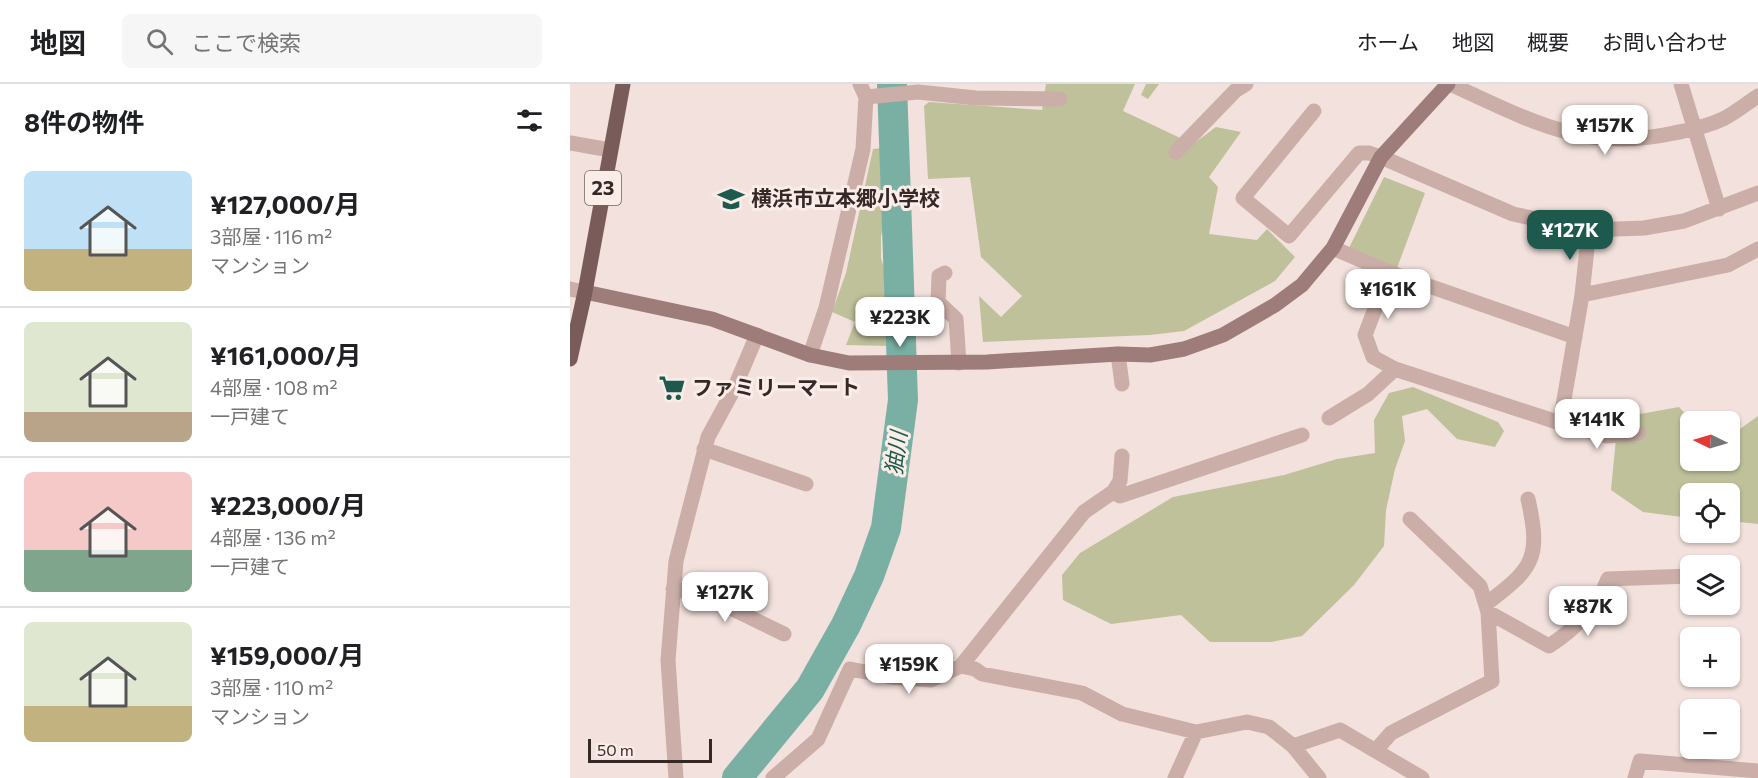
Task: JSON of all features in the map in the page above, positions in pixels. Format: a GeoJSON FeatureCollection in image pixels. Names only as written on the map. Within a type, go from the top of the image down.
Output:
{"type":"FeatureCollection","features":[{"type":"Feature","properties":{"kind":"main road","name":"23"},"geometry":{"type":"LineString","coordinates":[[570,359],[578,290],[623,84]]}},
{"type":"Feature","properties":{"kind":"street"},"geometry":{"type":"LineString","coordinates":[[1176,152],[1193,127],[1246,84]]}},
{"type":"Feature","properties":{"kind":"street"},"geometry":{"type":"LineString","coordinates":[[578,290],[712,320],[810,355],[849,363],[959,363],[1150,354],[1184,349],[1223,335],[1275,305],[1302,285],[1333,248],[1381,157],[1449,84],[1536,124],[1580,136],[1623,141],[1695,129],[1723,119],[1758,96]]}},
{"type":"Feature","properties":{"kind":"street"},"geometry":{"type":"LineString","coordinates":[[1681,84],[1719,210]]}},
{"type":"Feature","properties":{"kind":"street"},"geometry":{"type":"LineString","coordinates":[[810,355],[826,308],[863,149],[865,93],[1060,99]]}},
{"type":"Feature","properties":{"kind":"street"},"geometry":{"type":"LineString","coordinates":[[1314,111],[1243,198],[1289,236],[1359,153],[1381,157],[1513,214],[1589,230],[1644,228],[1684,221],[1719,210],[1758,193]]}},
{"type":"Feature","properties":{"kind":"street"},"geometry":{"type":"LineString","coordinates":[[570,143],[610,150]]}},
{"type":"Feature","properties":{"kind":"street"},"geometry":{"type":"LineString","coordinates":[[1560,423],[1582,295],[1589,230]]}},
{"type":"Feature","properties":{"kind":"street"},"geometry":{"type":"LineString","coordinates":[[1333,248],[1389,272],[1575,337]]}},
{"type":"Feature","properties":{"kind":"street"},"geometry":{"type":"LineString","coordinates":[[1582,295],[1728,265],[1758,249]]}},
{"type":"Feature","properties":{"kind":"street"},"geometry":{"type":"LineString","coordinates":[[1389,272],[1365,335],[1373,357],[1395,369],[1560,423],[1607,436],[1639,433]]}},
{"type":"Feature","properties":{"kind":"street"},"geometry":{"type":"LineString","coordinates":[[945,273],[939,276],[938,302],[956,319],[959,363]]}},
{"type":"Feature","properties":{"kind":"street"},"geometry":{"type":"LineString","coordinates":[[676,778],[668,660],[676,561],[704,449],[757,335]]}},
{"type":"Feature","properties":{"kind":"street"},"geometry":{"type":"LineString","coordinates":[[1118,354],[1122,384]]}},
{"type":"Feature","properties":{"kind":"street"},"geometry":{"type":"LineString","coordinates":[[1329,418],[1368,394],[1395,369]]}},
{"type":"Feature","properties":{"kind":"street"},"geometry":{"type":"LineString","coordinates":[[1113,492],[1120,496],[1149,488],[1302,435]]}},
{"type":"Feature","properties":{"kind":"street"},"geometry":{"type":"LineString","coordinates":[[704,449],[806,484]]}},
{"type":"Feature","properties":{"kind":"street"},"geometry":{"type":"LineString","coordinates":[[773,778],[818,739],[850,669],[891,677],[931,680],[961,666],[1084,512],[1113,492],[1120,481],[1122,456]]}},
{"type":"Feature","properties":{"kind":"street"},"geometry":{"type":"LineString","coordinates":[[1487,608],[1516,582],[1528,566],[1535,534],[1528,499]]}},
{"type":"Feature","properties":{"kind":"street"},"geometry":{"type":"LineString","coordinates":[[1376,750],[1391,733],[1491,681],[1487,608],[1480,586],[1410,519]]}},
{"type":"Feature","properties":{"kind":"street"},"geometry":{"type":"LineString","coordinates":[[1487,608],[1549,646],[1586,615],[1600,598],[1608,579],[1680,576]]}},
{"type":"Feature","properties":{"kind":"street"},"geometry":{"type":"LineString","coordinates":[[673,589],[700,593],[784,633]]}},
{"type":"Feature","properties":{"kind":"street"},"geometry":{"type":"LineString","coordinates":[[961,666],[975,669],[982,674],[1082,693],[1122,714],[1196,732],[1247,722],[1269,727],[1293,746],[1319,778]]}},
{"type":"Feature","properties":{"kind":"street"},"geometry":{"type":"LineString","coordinates":[[1293,746],[1340,730],[1422,778]]}},
{"type":"Feature","properties":{"kind":"street"},"geometry":{"type":"LineString","coordinates":[[1175,778],[1196,732]]}},
{"type":"Feature","properties":{"kind":"street"},"geometry":{"type":"LineString","coordinates":[[1635,778],[1640,761],[1758,771]]}},
{"type":"Feature","properties":{"kind":"green space"},"geometry":{"type":"Polygon","coordinates":[[[1046,84],[1135,84],[1123,111],[1193,144],[1216,127],[1241,132],[1209,177],[1218,187],[1209,234],[1257,240],[1267,229],[1295,257],[1275,281],[1184,331],[1150,335],[983,342],[979,296],[1001,317],[1022,296],[981,257],[970,177],[928,179],[924,106],[929,102],[1042,110],[1046,84]]]}},
{"type":"Feature","properties":{"kind":"green space"},"geometry":{"type":"Polygon","coordinates":[[[1146,84],[1159,84],[1148,99],[1141,95],[1146,84]]]}},
{"type":"Feature","properties":{"kind":"green space"},"geometry":{"type":"Polygon","coordinates":[[[882,148],[887,180],[887,211],[881,236],[881,258],[893,298],[891,346],[846,345],[855,322],[832,312],[846,273],[873,149],[882,148]]]}},
{"type":"Feature","properties":{"kind":"green space"},"geometry":{"type":"Polygon","coordinates":[[[1384,177],[1425,193],[1397,268],[1349,248],[1384,177]]]}},
{"type":"Feature","properties":{"kind":"green space"},"geometry":{"type":"Polygon","coordinates":[[[1413,387],[1498,422],[1504,431],[1495,447],[1457,439],[1427,409],[1402,416],[1405,441],[1395,469],[1386,510],[1384,546],[1354,585],[1302,636],[1271,642],[1210,642],[1181,615],[1111,624],[1063,600],[1062,575],[1080,553],[1173,497],[1284,475],[1337,459],[1375,453],[1374,420],[1389,393],[1413,387]]]}},
{"type":"Feature","properties":{"kind":"green space"},"geometry":{"type":"Polygon","coordinates":[[[1679,407],[1683,411],[1680,411],[1680,471],[1740,471],[1740,429],[1758,416],[1758,524],[1740,522],[1740,483],[1680,483],[1680,517],[1643,512],[1611,490],[1618,418],[1679,407]]]}},
{"type":"Feature","properties":{"kind":"waterway","name":"㹨川"},"geometry":{"type":"LineString","coordinates":[[737,778],[810,689],[846,625],[869,576],[886,528],[903,400],[892,84]]}},
{"type":"Feature","properties":{"kind":"place","name":"横浜市立本郷小学校"},"geometry":{"type":"Point","coordinates":[731,199]}},
{"type":"Feature","properties":{"kind":"place","name":"ファミリーマート"},"geometry":{"type":"Point","coordinates":[672,388]}}]}
